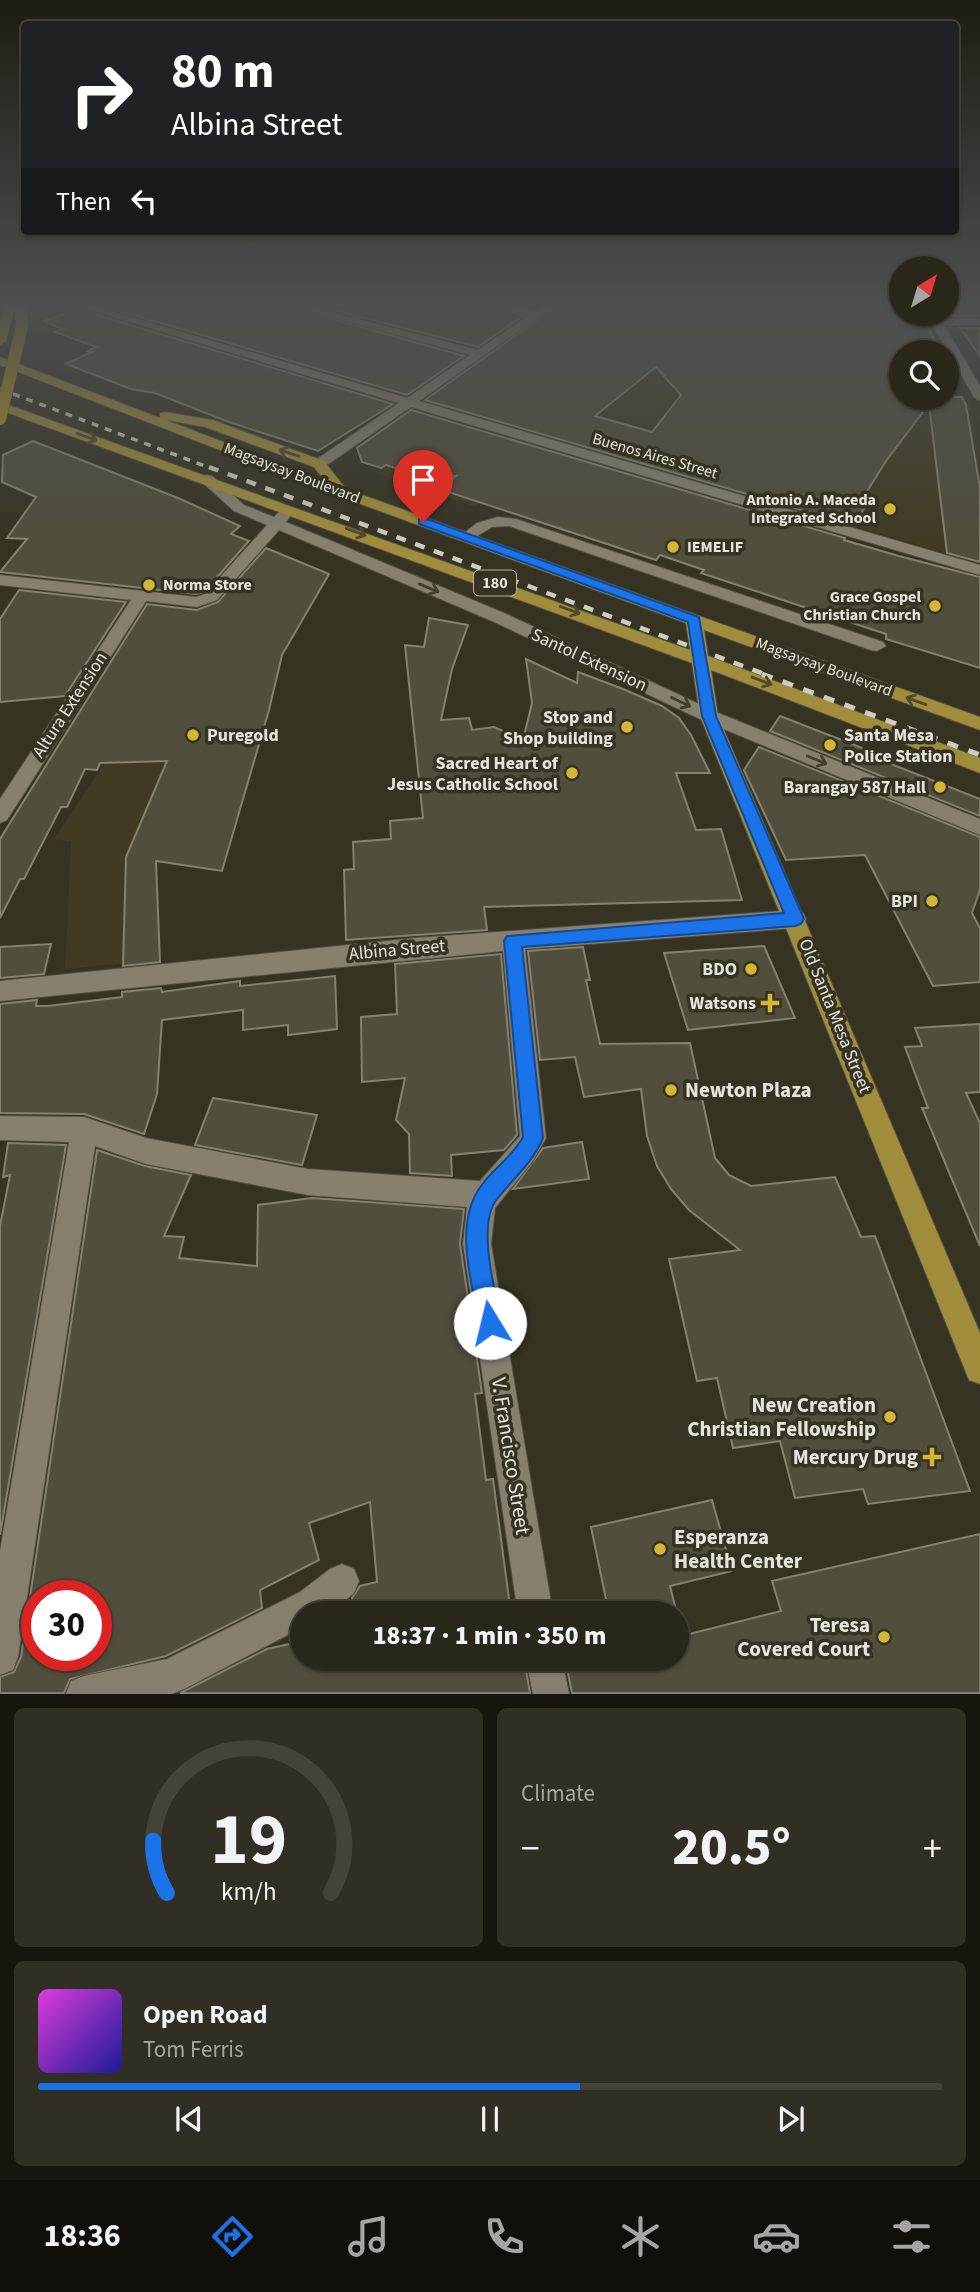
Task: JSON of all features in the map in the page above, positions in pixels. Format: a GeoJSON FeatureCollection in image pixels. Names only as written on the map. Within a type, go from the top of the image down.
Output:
{"type":"FeatureCollection","features":[{"type":"Feature","properties":{"kind":"highway"},"geometry":{"type":"LineString","coordinates":[[0,419],[8,384]]}},
{"type":"Feature","properties":{"kind":"main road","name":"Magsaysay Boulevard"},"geometry":{"type":"LineString","coordinates":[[59,384],[341,492],[980,724]]}},
{"type":"Feature","properties":{"kind":"main road","name":"Magsaysay Boulevard"},"geometry":{"type":"LineString","coordinates":[[0,406],[698,657],[980,766]]}},
{"type":"Feature","properties":{"kind":"main road"},"geometry":{"type":"LineString","coordinates":[[122,409],[208,423],[319,464],[341,492]]}},
{"type":"Feature","properties":{"kind":"main road","name":"Old Santa Mesa Street"},"geometry":{"type":"LineString","coordinates":[[694,620],[709,716],[980,1368]]}},
{"type":"Feature","properties":{"kind":"street","name":"Buenos Aires Street"},"geometry":{"type":"LineString","coordinates":[[345,384],[980,570]]}},
{"type":"Feature","properties":{"kind":"street"},"geometry":{"type":"LineString","coordinates":[[319,464],[437,384]]}},
{"type":"Feature","properties":{"kind":"street","name":"Santol Extension"},"geometry":{"type":"LineString","coordinates":[[207,479],[239,508],[498,617],[709,716],[980,827]]}},
{"type":"Feature","properties":{"kind":"street"},"geometry":{"type":"LineString","coordinates":[[0,580],[197,602],[205,600],[292,509]]}},
{"type":"Feature","properties":{"kind":"street"},"geometry":{"type":"LineString","coordinates":[[467,537],[483,524],[511,522],[877,646]]}},
{"type":"Feature","properties":{"kind":"street","name":"Altura Extension"},"geometry":{"type":"LineString","coordinates":[[0,815],[142,595]]}},
{"type":"Feature","properties":{"kind":"street","name":"Albina Street"},"geometry":{"type":"LineString","coordinates":[[0,991],[415,948],[795,919]]}},
{"type":"Feature","properties":{"kind":"street","name":"V. Francisco Street"},"geometry":{"type":"LineString","coordinates":[[513,941],[533,1138],[528,1149],[486,1195],[479,1214],[477,1244],[534,1601]]}},
{"type":"Feature","properties":{"kind":"street"},"geometry":{"type":"LineString","coordinates":[[0,1129],[84,1130],[146,1150],[308,1182],[486,1195]]}},
{"type":"Feature","properties":{"kind":"street"},"geometry":{"type":"LineString","coordinates":[[0,1657],[84,1130]]}},
{"type":"Feature","properties":{"kind":"street"},"geometry":{"type":"LineString","coordinates":[[84,1693],[171,1676],[312,1604],[342,1581]]}},
{"type":"Feature","properties":{"kind":"street"},"geometry":{"type":"LineString","coordinates":[[546,1671],[551,1693]]}},
{"type":"Feature","properties":{"kind":"shaded area","name":"Antonio A. Maceda Integrated School"},"geometry":{"type":"Polygon","coordinates":[[[455,384],[714,384],[728,397],[786,391],[889,398],[889,410],[959,410],[959,403],[969,404],[980,451],[980,560],[942,552],[430,401],[455,384]]]}},
{"type":"Feature","properties":{"kind":"shaded area"},"geometry":{"type":"Polygon","coordinates":[[[413,448],[509,478],[475,507],[378,474],[413,448]]]}},
{"type":"Feature","properties":{"kind":"shaded area","name":"Puregold"},"geometry":{"type":"Polygon","coordinates":[[[329,574],[282,655],[269,710],[222,871],[156,862],[160,960],[65,969],[71,842],[54,839],[105,763],[329,574]]]}},
{"type":"Feature","properties":{"kind":"building"},"geometry":{"type":"Polygon","coordinates":[[[118,384],[327,384],[393,404],[318,451],[229,422],[155,393],[118,384]]]}},
{"type":"Feature","properties":{"kind":"building"},"geometry":{"type":"Polygon","coordinates":[[[370,384],[423,384],[407,395],[370,384]]]}},
{"type":"Feature","properties":{"kind":"building","name":"Antonio A. Maceda Integrated School"},"geometry":{"type":"Polygon","coordinates":[[[447,384],[635,384],[595,416],[652,432],[681,395],[671,384],[889,384],[889,410],[924,410],[886,461],[861,501],[868,503],[853,525],[425,400],[447,384]]]}},
{"type":"Feature","properties":{"kind":"building","name":"Antonio A. Maceda Integrated School"},"geometry":{"type":"Polygon","coordinates":[[[959,397],[962,397],[966,405],[980,488],[980,562],[947,553],[930,410],[959,410],[959,397]]]}},
{"type":"Feature","properties":{"kind":"building"},"geometry":{"type":"Polygon","coordinates":[[[411,410],[845,538],[844,540],[980,577],[980,668],[886,639],[886,634],[701,573],[704,570],[660,555],[656,560],[439,489],[456,476],[406,471],[386,465],[381,468],[362,462],[357,448],[411,410]]]}},
{"type":"Feature","properties":{"kind":"building"},"geometry":{"type":"Polygon","coordinates":[[[33,441],[178,498],[240,526],[231,534],[249,541],[204,592],[196,594],[0,572],[27,539],[7,538],[36,497],[2,482],[3,455],[33,441]]]}},
{"type":"Feature","properties":{"kind":"building","name":"Puregold"},"geometry":{"type":"Polygon","coordinates":[[[266,548],[329,574],[282,655],[269,710],[222,871],[156,861],[160,962],[123,966],[126,857],[167,761],[100,763],[97,770],[85,769],[67,807],[61,807],[24,879],[20,879],[0,918],[0,839],[147,604],[197,610],[218,602],[266,548]]]}},
{"type":"Feature","properties":{"kind":"building"},"geometry":{"type":"Polygon","coordinates":[[[19,590],[126,602],[65,696],[0,702],[0,619],[19,590]]]}},
{"type":"Feature","properties":{"kind":"building"},"geometry":{"type":"Polygon","coordinates":[[[429,618],[468,625],[452,669],[441,720],[469,718],[472,730],[494,727],[523,740],[532,703],[526,659],[577,683],[578,672],[623,689],[662,706],[679,718],[691,735],[710,773],[676,773],[696,830],[721,829],[742,900],[484,907],[487,930],[346,940],[344,870],[354,869],[353,842],[391,839],[390,821],[423,818],[405,645],[424,647],[429,618]]]}},
{"type":"Feature","properties":{"kind":"building"},"geometry":{"type":"Polygon","coordinates":[[[780,716],[893,760],[891,764],[980,799],[980,816],[770,731],[780,716]]]}},
{"type":"Feature","properties":{"kind":"building"},"geometry":{"type":"Polygon","coordinates":[[[759,747],[980,837],[980,890],[972,913],[980,928],[980,982],[933,986],[865,855],[786,860],[744,770],[759,747]]]}},
{"type":"Feature","properties":{"kind":"building"},"geometry":{"type":"Polygon","coordinates":[[[51,944],[44,974],[0,978],[0,947],[51,944]]]}},
{"type":"Feature","properties":{"kind":"building","name":"Newton Plaza"},"geometry":{"type":"Polygon","coordinates":[[[764,946],[795,1018],[688,1030],[664,953],[764,946]]]}},
{"type":"Feature","properties":{"kind":"building"},"geometry":{"type":"Polygon","coordinates":[[[583,947],[590,980],[586,980],[600,1044],[690,1043],[715,1158],[729,1175],[751,1186],[835,1177],[861,1237],[875,1236],[970,1491],[868,1504],[863,1489],[795,1498],[780,1441],[733,1448],[717,1378],[697,1381],[669,1259],[740,1250],[689,1210],[671,1189],[657,1166],[647,1136],[641,1089],[584,1097],[575,1057],[540,1060],[528,951],[583,947]]]}},
{"type":"Feature","properties":{"kind":"building"},"geometry":{"type":"Polygon","coordinates":[[[501,954],[517,1135],[504,1150],[451,1155],[452,1176],[410,1173],[409,1134],[396,1120],[405,1078],[362,1082],[361,1017],[397,1014],[395,964],[501,954]]]}},
{"type":"Feature","properties":{"kind":"building"},"geometry":{"type":"Polygon","coordinates":[[[335,976],[337,1029],[288,1035],[288,1025],[243,1030],[243,1010],[162,1020],[157,1094],[144,1134],[84,1114],[0,1113],[0,1004],[37,1000],[36,1006],[48,1006],[122,997],[122,992],[161,988],[162,992],[240,981],[240,986],[335,976]]]}},
{"type":"Feature","properties":{"kind":"building"},"geometry":{"type":"Polygon","coordinates":[[[980,1024],[980,1092],[966,1093],[980,1123],[980,1246],[922,1108],[928,1108],[905,1047],[922,1046],[915,1028],[980,1024]]]}},
{"type":"Feature","properties":{"kind":"building"},"geometry":{"type":"Polygon","coordinates":[[[213,1098],[317,1115],[302,1165],[195,1145],[213,1098]]]}},
{"type":"Feature","properties":{"kind":"building"},"geometry":{"type":"Polygon","coordinates":[[[582,1142],[589,1179],[513,1189],[543,1148],[582,1142]]]}},
{"type":"Feature","properties":{"kind":"building"},"geometry":{"type":"Polygon","coordinates":[[[8,1143],[66,1145],[0,1535],[0,1226],[10,1175],[3,1177],[8,1143]]]}},
{"type":"Feature","properties":{"kind":"building"},"geometry":{"type":"Polygon","coordinates":[[[97,1150],[145,1166],[191,1175],[164,1236],[184,1237],[179,1258],[257,1266],[258,1205],[312,1198],[464,1209],[460,1244],[482,1393],[475,1394],[486,1480],[493,1479],[509,1601],[352,1601],[360,1586],[377,1582],[370,1502],[309,1523],[319,1560],[260,1590],[262,1608],[166,1656],[112,1669],[112,1580],[33,1580],[97,1150]]]}},
{"type":"Feature","properties":{"kind":"building","name":"Esperanza Health Center"},"geometry":{"type":"Polygon","coordinates":[[[712,1500],[732,1571],[670,1586],[674,1601],[606,1601],[591,1527],[712,1500]]]}},
{"type":"Feature","properties":{"kind":"building","name":"Teresa Covered Court"},"geometry":{"type":"Polygon","coordinates":[[[980,1534],[980,1693],[572,1693],[567,1671],[689,1671],[689,1634],[781,1611],[772,1581],[980,1534]]]}},
{"type":"Feature","properties":{"kind":"building"},"geometry":{"type":"Polygon","coordinates":[[[290,1644],[290,1671],[526,1671],[530,1693],[180,1693],[267,1649],[290,1644]]]}},
{"type":"Feature","properties":{"kind":"building"},"geometry":{"type":"Polygon","coordinates":[[[21,1657],[21,1671],[103,1671],[70,1679],[64,1693],[0,1693],[0,1677],[14,1672],[21,1657]]]}},
{"type":"Feature","properties":{"kind":"railway"},"geometry":{"type":"LineString","coordinates":[[0,389],[213,469]]}},
{"type":"Feature","properties":{"kind":"railway"},"geometry":{"type":"LineString","coordinates":[[209,467],[767,675]]}},
{"type":"Feature","properties":{"kind":"railway"},"geometry":{"type":"LineString","coordinates":[[762,674],[980,755]]}},
{"type":"Feature","properties":{"kind":"place","name":"Antonio A. Maceda Integrated School"},"geometry":{"type":"Point","coordinates":[890,509]}},
{"type":"Feature","properties":{"kind":"place","name":"IEMELIF"},"geometry":{"type":"Point","coordinates":[673,547]}},
{"type":"Feature","properties":{"kind":"place","name":"Norma Store"},"geometry":{"type":"Point","coordinates":[149,585]}},
{"type":"Feature","properties":{"kind":"place","name":"Grace Gospel Christian Church"},"geometry":{"type":"Point","coordinates":[935,606]}},
{"type":"Feature","properties":{"kind":"place","name":"Stop and Shop building"},"geometry":{"type":"Point","coordinates":[627,727]}},
{"type":"Feature","properties":{"kind":"place","name":"Puregold"},"geometry":{"type":"Point","coordinates":[193,735]}},
{"type":"Feature","properties":{"kind":"place","name":"Santa Mesa Police Station"},"geometry":{"type":"Point","coordinates":[830,745]}},
{"type":"Feature","properties":{"kind":"place","name":"Sacred Heart of Jesus Catholic School"},"geometry":{"type":"Point","coordinates":[572,773]}},
{"type":"Feature","properties":{"kind":"place","name":"Barangay 587 Hall"},"geometry":{"type":"Point","coordinates":[940,787]}},
{"type":"Feature","properties":{"kind":"place","name":"BPI"},"geometry":{"type":"Point","coordinates":[932,901]}},
{"type":"Feature","properties":{"kind":"place","name":"BDO"},"geometry":{"type":"Point","coordinates":[751,969]}},
{"type":"Feature","properties":{"kind":"place","name":"Watsons"},"geometry":{"type":"Point","coordinates":[770,1003]}},
{"type":"Feature","properties":{"kind":"place","name":"Newton Plaza"},"geometry":{"type":"Point","coordinates":[671,1090]}},
{"type":"Feature","properties":{"kind":"place","name":"New Creation Christian Fellowship"},"geometry":{"type":"Point","coordinates":[890,1417]}},
{"type":"Feature","properties":{"kind":"place","name":"Mercury Drug"},"geometry":{"type":"Point","coordinates":[932,1457]}},
{"type":"Feature","properties":{"kind":"place","name":"Esperanza Health Center"},"geometry":{"type":"Point","coordinates":[660,1549]}},
{"type":"Feature","properties":{"kind":"place","name":"Teresa Covered Court"},"geometry":{"type":"Point","coordinates":[884,1637]}},
{"type":"Feature","properties":{"kind":"route"},"geometry":{"type":"LineString","coordinates":[[423,522],[694,620],[709,716],[795,919],[513,941],[533,1138],[528,1149],[486,1195],[479,1214],[477,1244],[490,1323]]}}]}
